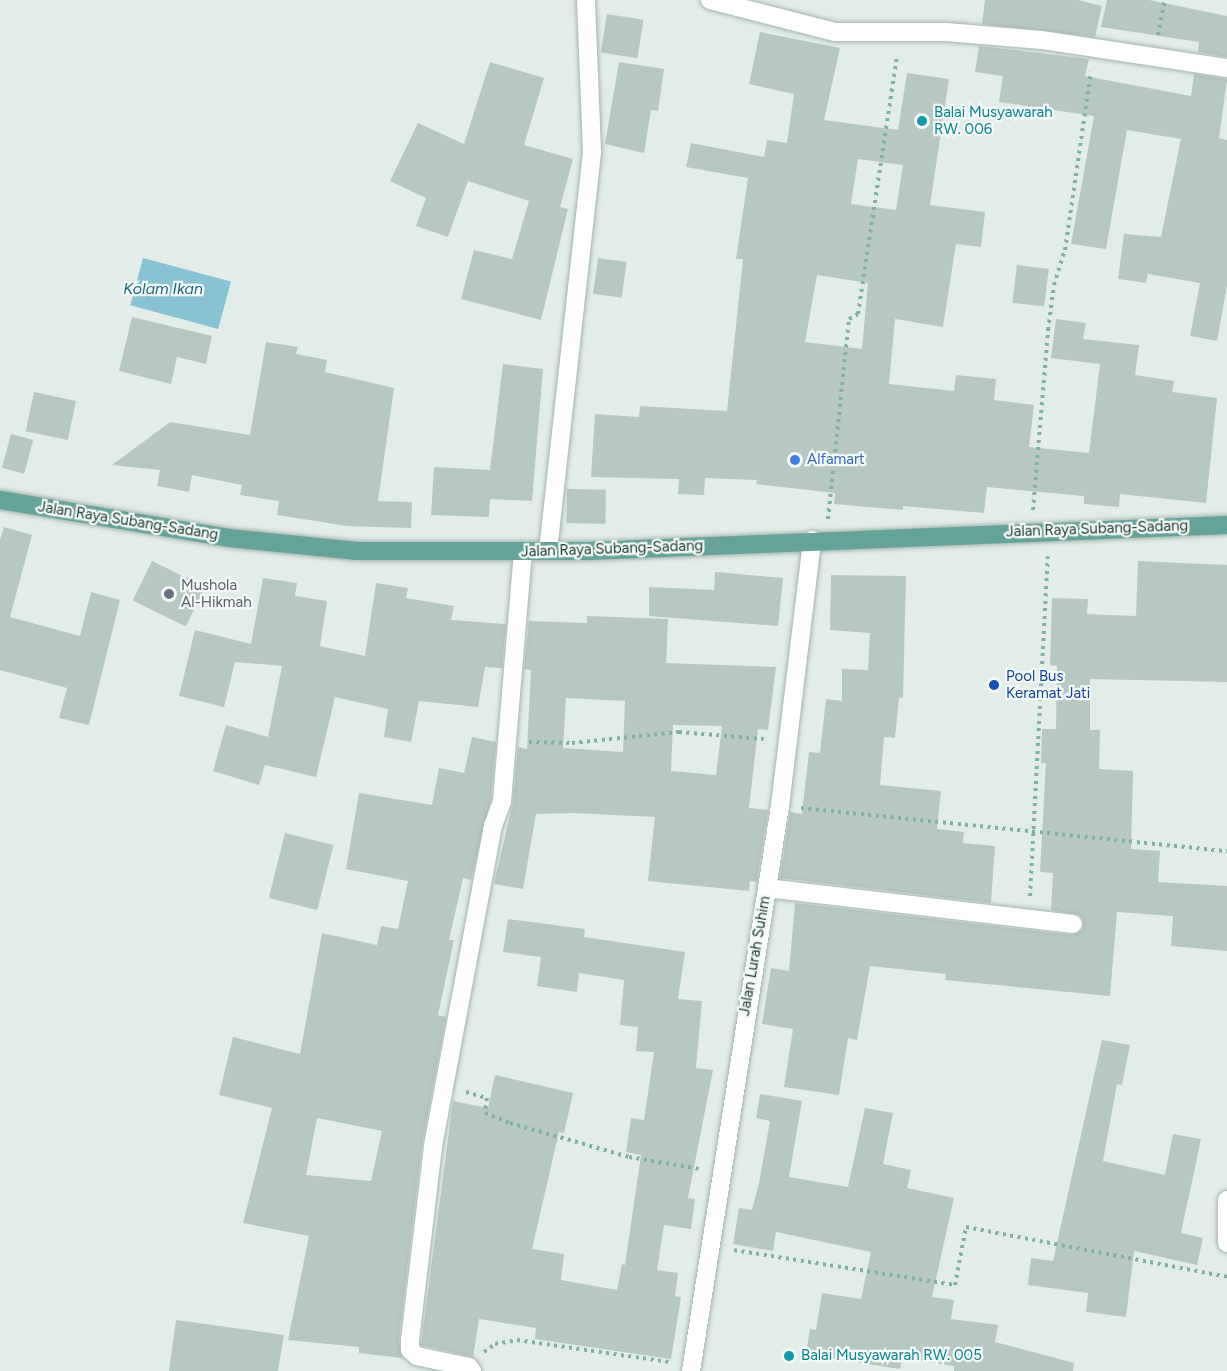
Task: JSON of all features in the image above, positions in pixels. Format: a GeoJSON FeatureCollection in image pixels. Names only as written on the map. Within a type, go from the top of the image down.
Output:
{"type":"FeatureCollection","features":[{"type":"Feature","properties":{"kind":"main road","name":"Jalan Raya Subang-Sadang"},"geometry":{"type":"LineString","coordinates":[[0,500],[229,538],[357,551],[523,552],[1227,525]]}},
{"type":"Feature","properties":{"kind":"street"},"geometry":{"type":"LineString","coordinates":[[548,551],[592,151],[586,0]]}},
{"type":"Feature","properties":{"kind":"street"},"geometry":{"type":"LineString","coordinates":[[711,0],[836,32],[903,32],[1010,37],[1227,68]]}},
{"type":"Feature","properties":{"kind":"street","name":"Jalan Lurah Suhim"},"geometry":{"type":"LineString","coordinates":[[691,1368],[780,806],[819,540]]}},
{"type":"Feature","properties":{"kind":"street"},"geometry":{"type":"LineString","coordinates":[[476,1365],[469,1367],[417,1356],[410,1350],[427,1192],[493,826],[502,801],[510,741],[523,552]]}},
{"type":"Feature","properties":{"kind":"street"},"geometry":{"type":"LineString","coordinates":[[767,888],[1073,924]]}},
{"type":"Feature","properties":{"kind":"street"},"geometry":{"type":"LineString","coordinates":[[1227,1200],[1227,1243]]}},
{"type":"Feature","properties":{"kind":"path"},"geometry":{"type":"LineString","coordinates":[[1154,57],[1165,0]]}},
{"type":"Feature","properties":{"kind":"path"},"geometry":{"type":"LineString","coordinates":[[819,540],[849,319],[858,314],[903,32]]}},
{"type":"Feature","properties":{"kind":"path"},"geometry":{"type":"LineString","coordinates":[[1029,918],[1048,330],[1054,285],[1065,250],[1095,48]]}},
{"type":"Feature","properties":{"kind":"path"},"geometry":{"type":"LineString","coordinates":[[510,741],[572,743],[679,732],[788,742]]}},
{"type":"Feature","properties":{"kind":"path"},"geometry":{"type":"LineString","coordinates":[[780,806],[1227,851]]}},
{"type":"Feature","properties":{"kind":"path"},"geometry":{"type":"LineString","coordinates":[[445,1086],[487,1098],[485,1113],[510,1123],[629,1157],[721,1173]]}},
{"type":"Feature","properties":{"kind":"path"},"geometry":{"type":"LineString","coordinates":[[710,1246],[955,1285],[966,1227],[1227,1277]]}},
{"type":"Feature","properties":{"kind":"path"},"geometry":{"type":"LineString","coordinates":[[476,1365],[495,1344],[518,1340],[691,1368]]}},
{"type":"Feature","properties":{"kind":"water","name":"Kolam Ikan"},"geometry":{"type":"Polygon","coordinates":[[[143,258],[231,282],[218,329],[130,305],[143,258]]]}},
{"type":"Feature","properties":{"kind":"building"},"geometry":{"type":"Polygon","coordinates":[[[985,0],[1078,0],[1102,6],[1095,37],[982,24],[985,0]]]}},
{"type":"Feature","properties":{"kind":"building"},"geometry":{"type":"Polygon","coordinates":[[[1107,0],[1149,0],[1227,16],[1227,57],[1198,52],[1199,42],[1101,27],[1107,0]]]}},
{"type":"Feature","properties":{"kind":"building"},"geometry":{"type":"Polygon","coordinates":[[[607,14],[644,20],[637,58],[601,53],[607,14]]]}},
{"type":"Feature","properties":{"kind":"building"},"geometry":{"type":"Polygon","coordinates":[[[760,32],[840,48],[824,120],[898,130],[907,73],[949,79],[930,205],[985,212],[981,247],[956,244],[943,327],[895,319],[889,384],[954,391],[956,375],[996,379],[994,400],[1034,405],[1029,447],[1089,453],[1100,364],[1051,358],[1056,319],[1086,323],[1083,339],[1139,345],[1135,375],[1174,381],[1172,392],[1217,398],[1206,503],[1120,494],[1119,507],[1084,504],[1084,496],[987,487],[984,513],[903,506],[903,510],[834,504],[835,493],[756,484],[757,480],[705,478],[704,495],[678,494],[679,479],[591,477],[595,414],[639,417],[640,406],[727,411],[743,259],[736,259],[748,178],[686,167],[691,143],[764,157],[767,140],[787,143],[794,94],[749,84],[760,32]],[[858,159],[851,204],[896,210],[903,165],[858,159]],[[817,275],[805,342],[862,349],[868,283],[817,275]]]}},
{"type":"Feature","properties":{"kind":"building"},"geometry":{"type":"Polygon","coordinates":[[[979,46],[1089,59],[1085,76],[1191,96],[1194,74],[1227,79],[1219,138],[1227,140],[1227,286],[1217,341],[1190,336],[1200,283],[1148,274],[1146,283],[1118,279],[1124,234],[1161,237],[1181,139],[1127,130],[1106,249],[1071,244],[1094,116],[999,102],[1003,76],[975,72],[979,46]]]}},
{"type":"Feature","properties":{"kind":"building"},"geometry":{"type":"Polygon","coordinates":[[[490,62],[544,78],[524,145],[573,159],[560,207],[568,209],[541,320],[461,299],[474,250],[512,259],[529,201],[468,181],[448,237],[416,226],[426,198],[390,181],[418,123],[464,144],[490,62]]]}},
{"type":"Feature","properties":{"kind":"building"},"geometry":{"type":"Polygon","coordinates":[[[619,62],[664,69],[658,111],[651,110],[644,153],[605,144],[619,62]]]}},
{"type":"Feature","properties":{"kind":"building"},"geometry":{"type":"Polygon","coordinates":[[[598,258],[627,262],[622,298],[593,294],[598,258]]]}},
{"type":"Feature","properties":{"kind":"building"},"geometry":{"type":"Polygon","coordinates":[[[1017,265],[1049,269],[1044,307],[1012,303],[1017,265]]]}},
{"type":"Feature","properties":{"kind":"building"},"geometry":{"type":"Polygon","coordinates":[[[132,317],[212,336],[206,364],[177,357],[171,384],[119,371],[132,317]]]}},
{"type":"Feature","properties":{"kind":"building"},"geometry":{"type":"Polygon","coordinates":[[[266,342],[298,347],[296,354],[327,360],[325,372],[394,388],[378,501],[412,502],[411,528],[347,526],[277,515],[279,501],[240,495],[242,485],[192,475],[189,492],[157,486],[160,470],[112,465],[170,422],[250,435],[266,342]]]}},
{"type":"Feature","properties":{"kind":"building"},"geometry":{"type":"Polygon","coordinates":[[[503,364],[543,369],[532,501],[490,499],[489,517],[431,515],[434,467],[490,470],[503,364]]]}},
{"type":"Feature","properties":{"kind":"building"},"geometry":{"type":"Polygon","coordinates":[[[34,392],[76,401],[68,440],[26,431],[34,392]]]}},
{"type":"Feature","properties":{"kind":"building"},"geometry":{"type":"Polygon","coordinates":[[[11,434],[33,440],[24,474],[2,468],[11,434]]]}},
{"type":"Feature","properties":{"kind":"building"},"geometry":{"type":"Polygon","coordinates":[[[567,489],[606,490],[605,524],[566,523],[567,489]]]}},
{"type":"Feature","properties":{"kind":"building"},"geometry":{"type":"Polygon","coordinates":[[[4,527],[32,535],[10,617],[80,636],[91,592],[120,600],[89,725],[59,718],[67,688],[0,670],[0,540],[4,527]]]}},
{"type":"Feature","properties":{"kind":"building","name":"Mushola Al-Hikmah"},"geometry":{"type":"Polygon","coordinates":[[[152,561],[205,587],[186,626],[133,601],[152,561]]]}},
{"type":"Feature","properties":{"kind":"building"},"geometry":{"type":"Polygon","coordinates":[[[1138,561],[1227,565],[1227,682],[1090,679],[1090,730],[1100,730],[1099,769],[1133,771],[1131,849],[1160,851],[1158,882],[1227,886],[1227,951],[1171,946],[1173,916],[1117,912],[1110,996],[945,980],[946,974],[870,966],[857,1040],[848,1038],[839,1095],[784,1087],[793,1029],[762,1024],[771,968],[789,971],[795,903],[1072,935],[1082,930],[1083,920],[1079,915],[1051,910],[1053,873],[1040,872],[1046,763],[1041,763],[1042,729],[1056,729],[1057,666],[1050,665],[1052,598],[1088,599],[1087,614],[1136,616],[1138,561]]]}},
{"type":"Feature","properties":{"kind":"building"},"geometry":{"type":"Polygon","coordinates":[[[715,572],[783,578],[778,626],[649,616],[649,587],[714,590],[715,572]]]}},
{"type":"Feature","properties":{"kind":"building"},"geometry":{"type":"Polygon","coordinates":[[[831,575],[906,576],[903,698],[899,698],[895,738],[884,737],[880,785],[941,791],[937,829],[964,832],[963,843],[995,846],[991,903],[780,878],[790,812],[802,814],[809,752],[820,753],[826,699],[842,701],[842,669],[868,670],[870,633],[830,630],[831,575]]]}},
{"type":"Feature","properties":{"kind":"building"},"geometry":{"type":"Polygon","coordinates":[[[263,578],[297,583],[295,596],[327,601],[320,646],[365,656],[376,583],[408,588],[406,598],[454,606],[451,620],[506,624],[502,668],[485,667],[478,707],[419,701],[411,742],[384,737],[388,709],[335,697],[316,777],[265,765],[259,785],[213,771],[226,725],[268,737],[282,666],[235,662],[224,707],[179,696],[195,630],[251,644],[263,578]]]}},
{"type":"Feature","properties":{"kind":"building"},"geometry":{"type":"Polygon","coordinates":[[[587,616],[668,619],[666,663],[776,667],[768,730],[758,729],[749,808],[768,810],[757,882],[750,881],[749,891],[648,881],[655,817],[573,813],[536,814],[523,889],[494,884],[513,802],[518,747],[527,749],[531,670],[524,669],[529,621],[587,623],[587,616]],[[566,698],[563,748],[623,752],[625,701],[566,698]],[[673,725],[671,771],[716,775],[722,726],[673,725]]]}},
{"type":"Feature","properties":{"kind":"building"},"geometry":{"type":"Polygon","coordinates":[[[472,737],[496,742],[491,799],[471,880],[463,878],[449,940],[454,940],[438,1015],[446,1017],[422,1145],[399,1339],[402,1358],[359,1353],[359,1347],[288,1340],[309,1236],[243,1223],[272,1108],[219,1095],[233,1037],[300,1054],[322,933],[377,945],[381,926],[398,929],[408,881],[346,869],[359,793],[432,805],[439,768],[464,773],[472,737]],[[317,1118],[306,1175],[371,1181],[382,1131],[317,1118]]]}},
{"type":"Feature","properties":{"kind":"building"},"geometry":{"type":"Polygon","coordinates":[[[285,833],[334,845],[317,910],[269,898],[285,833]]]}},
{"type":"Feature","properties":{"kind":"building"},"geometry":{"type":"Polygon","coordinates":[[[508,919],[585,929],[584,937],[685,952],[678,999],[702,1001],[696,1068],[713,1070],[688,1198],[695,1199],[691,1229],[664,1225],[657,1270],[678,1273],[675,1296],[681,1297],[671,1359],[535,1339],[536,1328],[479,1319],[473,1357],[421,1345],[453,1101],[488,1108],[495,1075],[573,1093],[564,1133],[559,1132],[532,1249],[564,1254],[561,1280],[617,1290],[622,1264],[625,1265],[641,1155],[626,1152],[631,1118],[644,1120],[654,1052],[636,1051],[638,1027],[620,1025],[624,980],[579,973],[577,992],[537,986],[541,957],[503,952],[508,919]]]}},
{"type":"Feature","properties":{"kind":"building"},"geometry":{"type":"Polygon","coordinates":[[[1102,1040],[1130,1045],[1122,1085],[1117,1084],[1103,1161],[1165,1175],[1173,1134],[1201,1139],[1181,1233],[1203,1238],[1197,1265],[1134,1251],[1126,1317],[1086,1312],[1088,1293],[1028,1285],[1031,1258],[1053,1261],[1102,1040]]]}},
{"type":"Feature","properties":{"kind":"building"},"geometry":{"type":"Polygon","coordinates":[[[760,1094],[802,1101],[789,1177],[848,1187],[865,1108],[893,1113],[883,1164],[911,1170],[907,1188],[954,1198],[932,1297],[954,1300],[951,1319],[998,1325],[995,1342],[1074,1363],[1073,1371],[954,1371],[954,1366],[902,1358],[900,1369],[806,1354],[810,1329],[816,1330],[822,1293],[861,1299],[871,1252],[776,1232],[773,1251],[733,1244],[739,1208],[752,1210],[759,1183],[770,1121],[756,1118],[760,1094]]]}},
{"type":"Feature","properties":{"kind":"building"},"geometry":{"type":"Polygon","coordinates":[[[176,1320],[284,1335],[278,1371],[169,1371],[176,1320]]]}},
{"type":"Feature","properties":{"kind":"place","name":"Balai Musyawarah RW. 006"},"geometry":{"type":"Point","coordinates":[922,121]}},
{"type":"Feature","properties":{"kind":"place","name":"Alfamart"},"geometry":{"type":"Point","coordinates":[795,460]}},
{"type":"Feature","properties":{"kind":"place","name":"Mushola Al-Hikmah"},"geometry":{"type":"Point","coordinates":[169,594]}},
{"type":"Feature","properties":{"kind":"place","name":"Pool Bus Keramat Jati"},"geometry":{"type":"Point","coordinates":[994,685]}},
{"type":"Feature","properties":{"kind":"place","name":"Balai Musyawarah RW. 005"},"geometry":{"type":"Point","coordinates":[789,1356]}}]}
